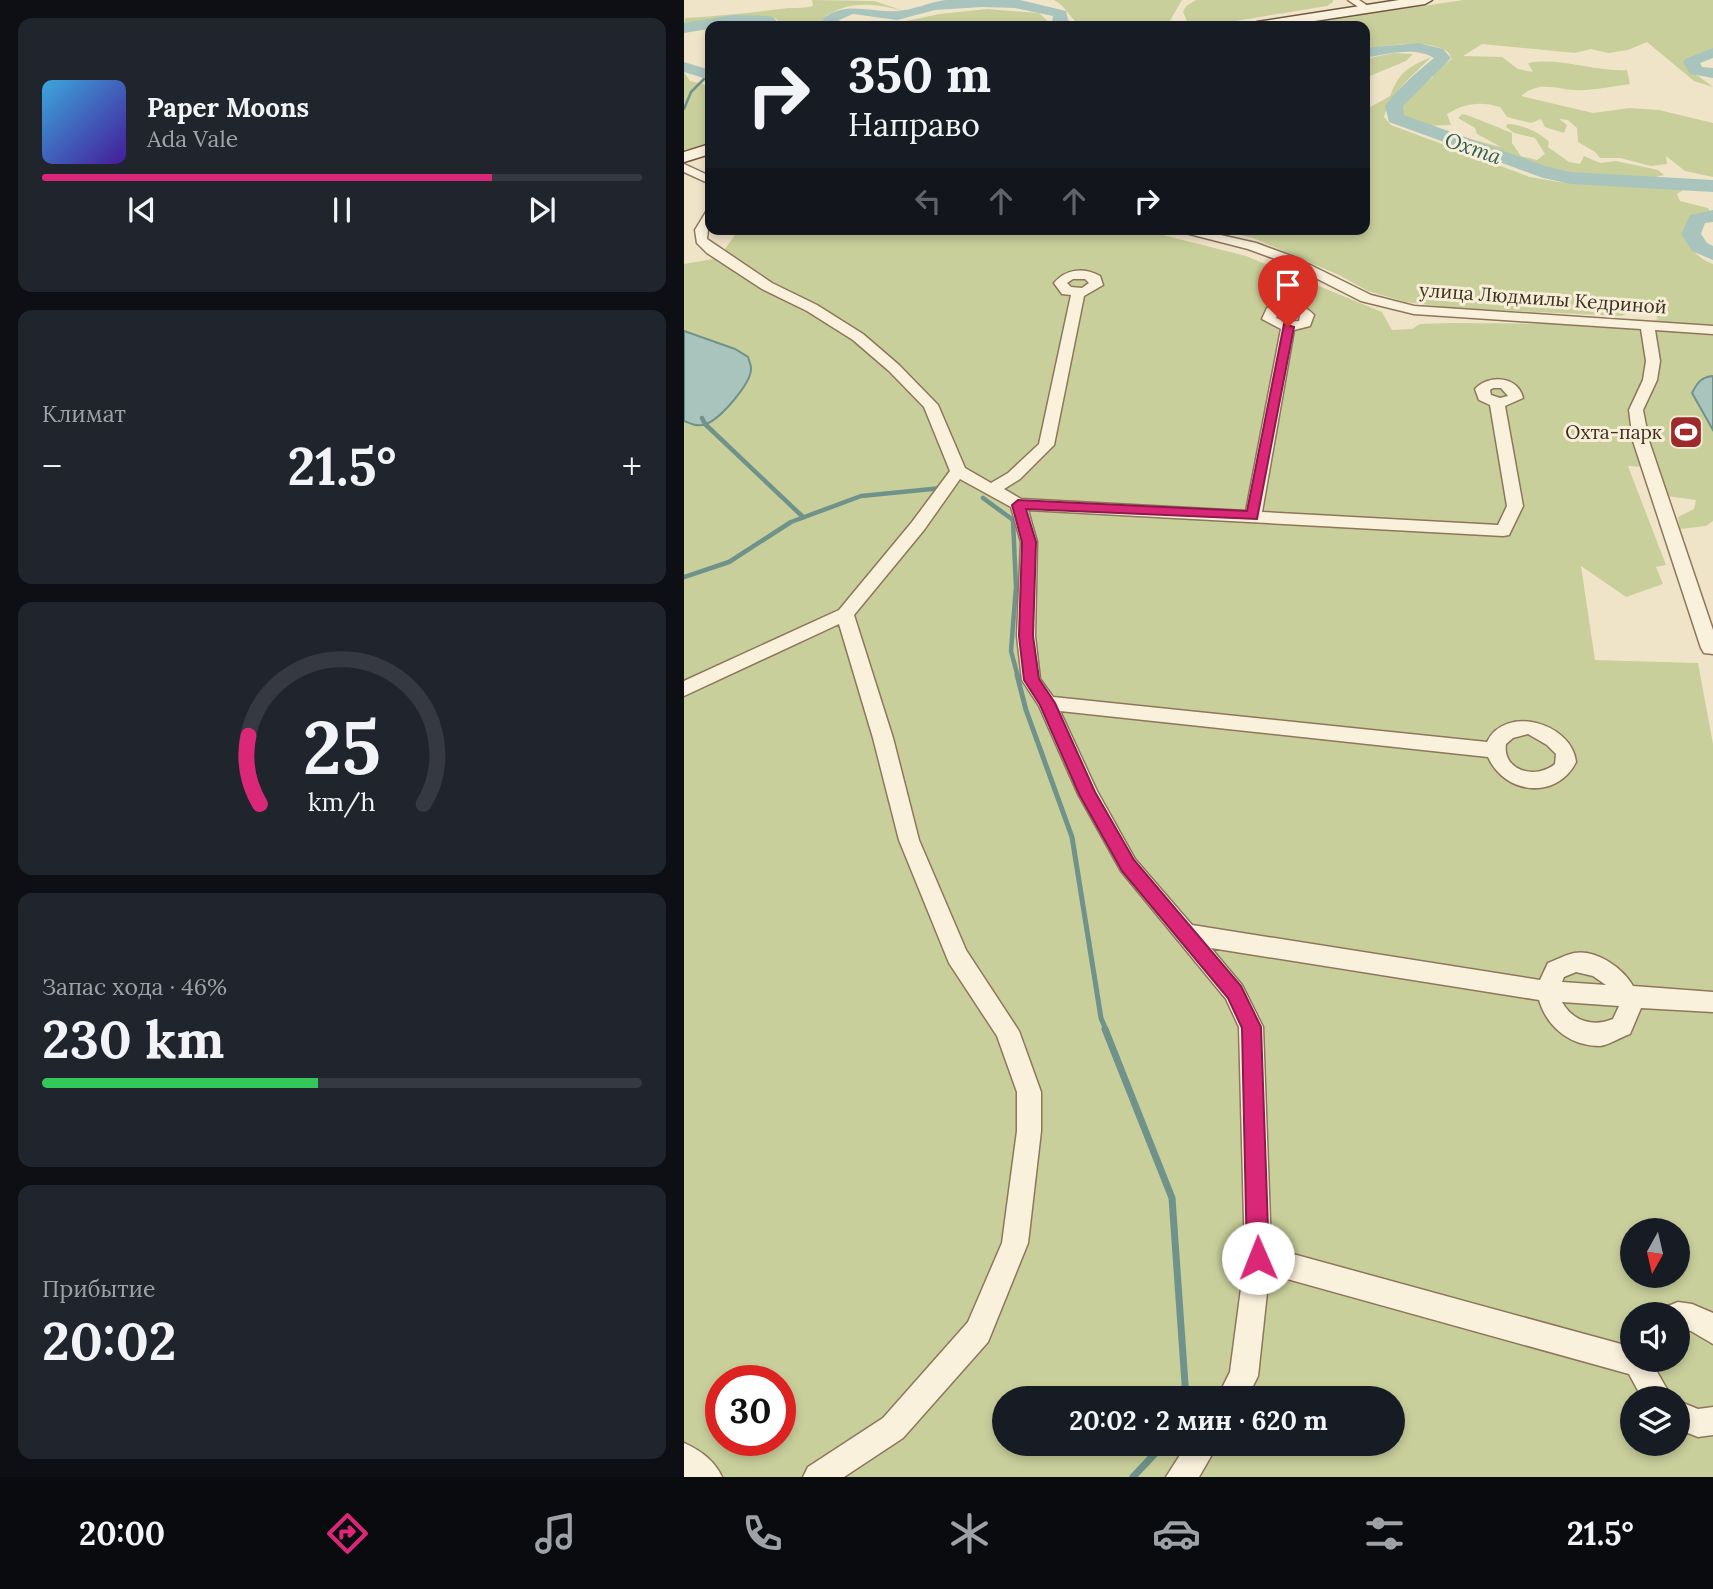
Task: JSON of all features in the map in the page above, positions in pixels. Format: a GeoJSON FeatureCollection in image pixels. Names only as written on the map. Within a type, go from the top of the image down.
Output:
{"type":"FeatureCollection","features":[{"type":"Feature","properties":{"kind":"street"},"geometry":{"type":"LineString","coordinates":[[1353,0],[1366,8]]}},
{"type":"Feature","properties":{"kind":"street"},"geometry":{"type":"LineString","coordinates":[[1287,21],[1425,0]]}},
{"type":"Feature","properties":{"kind":"street"},"geometry":{"type":"LineString","coordinates":[[684,157],[705,151]]}},
{"type":"Feature","properties":{"kind":"street"},"geometry":{"type":"LineString","coordinates":[[684,167],[705,178]]}},
{"type":"Feature","properties":{"kind":"street"},"geometry":{"type":"LineString","coordinates":[[705,223],[701,230],[701,240],[711,250],[767,286],[812,308],[858,337],[895,368],[931,405],[958,471],[1018,505],[1503,531],[1515,506],[1497,402]]}},
{"type":"Feature","properties":{"kind":"street","name":"улица Людмилы Кедриной"},"geometry":{"type":"LineString","coordinates":[[1203,235],[1252,246],[1290,260],[1366,298],[1414,310],[1713,330]]}},
{"type":"Feature","properties":{"kind":"street"},"geometry":{"type":"LineString","coordinates":[[991,488],[1014,476],[1046,445],[1078,293]]}},
{"type":"Feature","properties":{"kind":"street"},"geometry":{"type":"LineString","coordinates":[[1647,324],[1653,361],[1650,380],[1636,410],[1641,441],[1710,648],[1713,648]]}},
{"type":"Feature","properties":{"kind":"street"},"geometry":{"type":"LineString","coordinates":[[1253,516],[1288,327]]}},
{"type":"Feature","properties":{"kind":"street"},"geometry":{"type":"LineString","coordinates":[[684,689],[846,614],[918,526],[958,471]]}},
{"type":"Feature","properties":{"kind":"street"},"geometry":{"type":"LineString","coordinates":[[1018,505],[1029,542],[1026,636],[1031,680],[1047,703],[1088,794],[1128,865],[1234,992],[1251,1027],[1258,1258],[1244,1376],[1238,1386]]}},
{"type":"Feature","properties":{"kind":"street"},"geometry":{"type":"LineString","coordinates":[[818,1477],[893,1428],[978,1332],[1015,1243],[1029,1131],[1029,1092],[1007,1031],[957,956],[909,840],[884,738],[846,614]]}},
{"type":"Feature","properties":{"kind":"street"},"geometry":{"type":"LineString","coordinates":[[1047,703],[1494,750]]}},
{"type":"Feature","properties":{"kind":"street"},"geometry":{"type":"LineString","coordinates":[[1185,934],[1547,991],[1713,1002]]}},
{"type":"Feature","properties":{"kind":"street"},"geometry":{"type":"LineString","coordinates":[[1576,962],[1602,967],[1622,984],[1630,1006],[1622,1026],[1600,1035],[1574,1030],[1554,1012],[1547,991],[1556,970],[1576,962]]}},
{"type":"Feature","properties":{"kind":"street"},"geometry":{"type":"LineString","coordinates":[[1258,1258],[1620,1356]]}},
{"type":"Feature","properties":{"kind":"street"},"geometry":{"type":"LineString","coordinates":[[1690,1318],[1713,1330]]}},
{"type":"Feature","properties":{"kind":"street"},"geometry":{"type":"LineString","coordinates":[[1690,1420],[1698,1423],[1713,1421]]}},
{"type":"Feature","properties":{"kind":"street"},"geometry":{"type":"LineString","coordinates":[[1181,1477],[1196,1456]]}},
{"type":"Feature","properties":{"kind":"street"},"geometry":{"type":"LineString","coordinates":[[684,1458],[707,1477]]}},
{"type":"Feature","properties":{"kind":"green space"},"geometry":{"type":"Polygon","coordinates":[[[812,0],[874,1],[904,11],[864,5],[835,11],[826,16],[828,21],[778,21],[775,18],[749,17],[705,21],[705,24],[684,27],[685,18],[813,6],[812,0]]]}},
{"type":"Feature","properties":{"kind":"green space"},"geometry":{"type":"Polygon","coordinates":[[[1054,0],[1182,0],[1170,21],[1075,21],[1054,0]]]}},
{"type":"Feature","properties":{"kind":"green space"},"geometry":{"type":"Polygon","coordinates":[[[1196,0],[1333,0],[1327,6],[1235,21],[1187,21],[1183,12],[1186,6],[1196,0]]]}},
{"type":"Feature","properties":{"kind":"green space"},"geometry":{"type":"Polygon","coordinates":[[[1463,0],[1713,0],[1713,50],[1690,58],[1693,72],[1713,87],[1694,81],[1647,42],[1628,50],[1608,53],[1591,49],[1575,53],[1482,44],[1463,56],[1502,57],[1518,69],[1533,72],[1528,63],[1553,62],[1627,70],[1630,84],[1585,90],[1544,87],[1521,96],[1593,113],[1629,108],[1659,110],[1713,123],[1713,177],[1685,171],[1666,156],[1667,164],[1651,166],[1620,158],[1600,158],[1578,142],[1577,128],[1568,120],[1559,119],[1567,125],[1564,133],[1545,127],[1541,119],[1531,123],[1507,117],[1500,107],[1493,105],[1473,104],[1454,110],[1447,114],[1451,125],[1417,123],[1399,113],[1400,103],[1433,77],[1433,72],[1452,59],[1448,52],[1418,44],[1370,49],[1370,21],[1325,21],[1463,0]]]}},
{"type":"Feature","properties":{"kind":"green space"},"geometry":{"type":"Polygon","coordinates":[[[987,9],[1039,13],[1048,21],[906,21],[939,14],[987,9]]]}},
{"type":"Feature","properties":{"kind":"green space"},"geometry":{"type":"Polygon","coordinates":[[[1393,53],[1413,54],[1406,61],[1370,76],[1370,58],[1393,53]]]}},
{"type":"Feature","properties":{"kind":"green space"},"geometry":{"type":"Polygon","coordinates":[[[1431,57],[1403,84],[1392,99],[1384,117],[1391,125],[1530,177],[1559,182],[1688,187],[1677,194],[1680,201],[1708,208],[1711,213],[1690,217],[1682,232],[1694,251],[1713,264],[1713,521],[1706,526],[1680,529],[1678,517],[1694,509],[1696,500],[1667,496],[1644,467],[1628,466],[1666,565],[1656,567],[1663,584],[1626,597],[1581,566],[1595,660],[1698,663],[1713,744],[1713,1477],[684,1477],[684,421],[692,425],[704,424],[751,467],[706,423],[724,408],[728,400],[733,382],[735,349],[684,331],[684,264],[719,258],[735,235],[1163,235],[1246,256],[1382,312],[1392,330],[1412,329],[1420,324],[1452,323],[1590,324],[1640,328],[1658,319],[1653,311],[1631,312],[1621,316],[1452,308],[1405,302],[1368,291],[1339,275],[1253,238],[1240,235],[1370,235],[1370,107],[1390,96],[1401,76],[1431,57]]]}},
{"type":"Feature","properties":{"kind":"green space"},"geometry":{"type":"Polygon","coordinates":[[[684,72],[690,81],[705,86],[705,144],[684,150],[684,72]]]}},
{"type":"Feature","properties":{"kind":"green space"},"geometry":{"type":"Polygon","coordinates":[[[1462,114],[1512,133],[1512,143],[1521,156],[1537,160],[1545,154],[1535,138],[1514,133],[1506,127],[1507,124],[1524,127],[1540,135],[1549,142],[1548,147],[1569,162],[1580,164],[1584,156],[1600,163],[1616,161],[1658,170],[1664,175],[1648,179],[1560,173],[1463,142],[1463,137],[1501,147],[1477,134],[1475,128],[1458,118],[1462,114]]]}},
{"type":"Feature","properties":{"kind":"water"},"geometry":{"type":"Polygon","coordinates":[[[684,331],[735,349],[748,357],[751,365],[750,375],[734,400],[712,421],[703,425],[684,421],[684,331]]]}},
{"type":"Feature","properties":{"kind":"water"},"geometry":{"type":"Polygon","coordinates":[[[1713,376],[1713,430],[1692,393],[1700,381],[1713,376]]]}},
{"type":"Feature","properties":{"kind":"waterway","name":"Охта"},"geometry":{"type":"LineString","coordinates":[[832,21],[831,19],[838,13],[845,11],[897,16],[934,6],[982,2],[1047,9],[1061,14],[1060,21]]}},
{"type":"Feature","properties":{"kind":"waterway","name":"Охта"},"geometry":{"type":"LineString","coordinates":[[727,21],[769,21]]}},
{"type":"Feature","properties":{"kind":"waterway","name":"Охта"},"geometry":{"type":"LineString","coordinates":[[684,28],[705,25]]}},
{"type":"Feature","properties":{"kind":"waterway","name":"Охта"},"geometry":{"type":"LineString","coordinates":[[1370,52],[1418,48],[1437,52],[1443,58],[1406,91],[1394,106],[1395,118],[1409,125],[1543,172],[1571,178],[1713,186]]}},
{"type":"Feature","properties":{"kind":"waterway","name":"Охта"},"geometry":{"type":"LineString","coordinates":[[1713,53],[1691,62],[1696,71],[1713,73]]}},
{"type":"Feature","properties":{"kind":"waterway","name":"Охта"},"geometry":{"type":"LineString","coordinates":[[684,67],[705,73]]}},
{"type":"Feature","properties":{"kind":"waterway"},"geometry":{"type":"LineString","coordinates":[[684,109],[691,92],[705,78]]}},
{"type":"Feature","properties":{"kind":"waterway","name":"Охта"},"geometry":{"type":"LineString","coordinates":[[1713,216],[1697,219],[1691,234],[1699,247],[1713,254]]}},
{"type":"Feature","properties":{"kind":"waterway"},"geometry":{"type":"LineString","coordinates":[[702,418],[705,424],[803,517]]}},
{"type":"Feature","properties":{"kind":"waterway"},"geometry":{"type":"LineString","coordinates":[[684,577],[729,562],[791,522],[861,496],[942,488]]}},
{"type":"Feature","properties":{"kind":"waterway"},"geometry":{"type":"LineString","coordinates":[[983,498],[1013,520],[1016,587],[1011,651],[1018,677]]}},
{"type":"Feature","properties":{"kind":"waterway"},"geometry":{"type":"LineString","coordinates":[[1017,675],[1026,710],[1072,837],[1101,1018],[1106,1030]]}},
{"type":"Feature","properties":{"kind":"waterway"},"geometry":{"type":"LineString","coordinates":[[1105,1029],[1172,1198],[1185,1386]]}},
{"type":"Feature","properties":{"kind":"waterway"},"geometry":{"type":"LineString","coordinates":[[1133,1477],[1153,1456]]}},
{"type":"Feature","properties":{"kind":"place","name":"Охта-парк"},"geometry":{"type":"Point","coordinates":[1686,432]}},
{"type":"Feature","properties":{"kind":"route"},"geometry":{"type":"LineString","coordinates":[[1258,1258],[1251,1027],[1234,992],[1128,865],[1088,794],[1047,703],[1031,680],[1026,636],[1029,542],[1018,505],[1253,516],[1277,398],[1288,327]]}}]}
